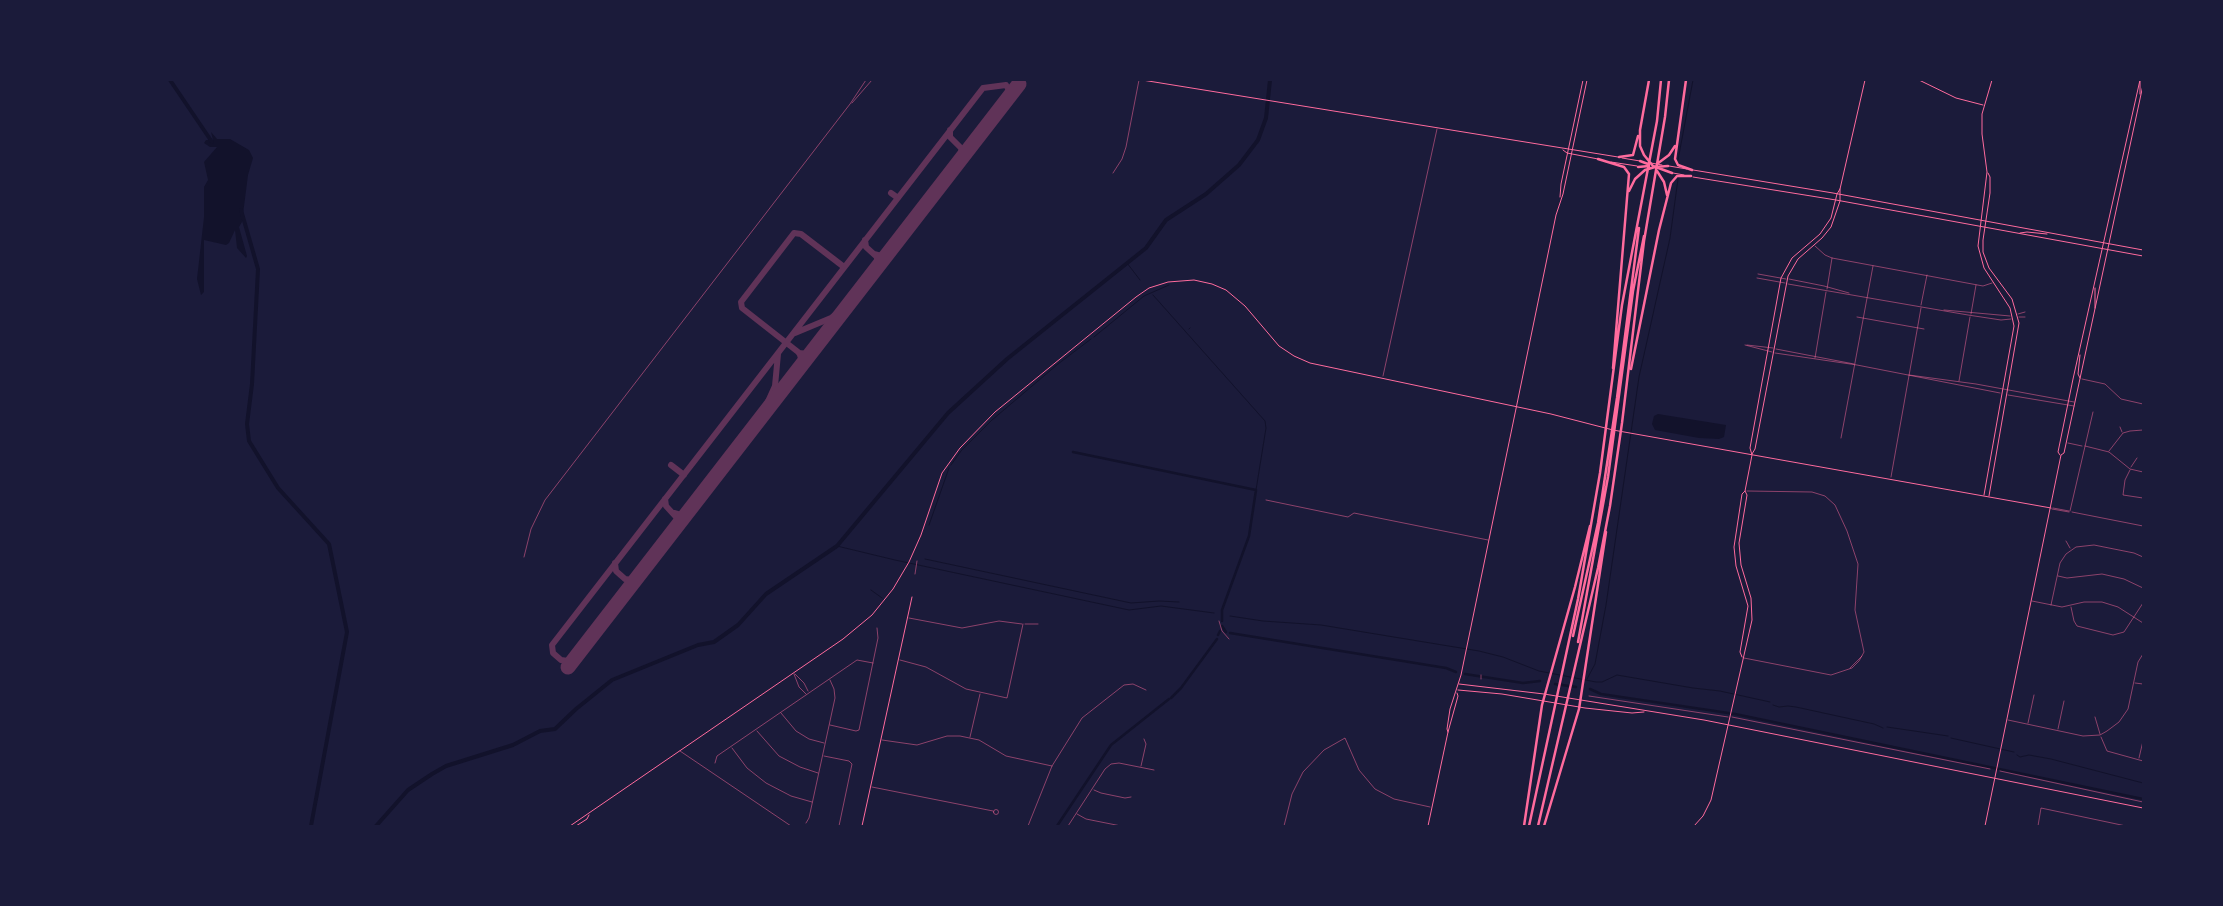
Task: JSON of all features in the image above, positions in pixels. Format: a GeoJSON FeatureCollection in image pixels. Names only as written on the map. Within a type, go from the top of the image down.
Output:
{"type":"FeatureCollection","features":[{"type":"Feature","properties":{"kind":"highway"},"geometry":{"type":"LineString","coordinates":[[1619,158],[1630,157],[1634,154],[1649,80]]}},
{"type":"Feature","properties":{"kind":"highway"},"geometry":{"type":"LineString","coordinates":[[1529,826],[1569,647],[1602,464],[1622,306],[1658,112],[1661,80]]}},
{"type":"Feature","properties":{"kind":"highway"},"geometry":{"type":"LineString","coordinates":[[1621,378],[1637,268],[1665,117],[1669,80]]}},
{"type":"Feature","properties":{"kind":"highway"},"geometry":{"type":"LineString","coordinates":[[1686,80],[1675,161],[1679,166],[1692,170]]}},
{"type":"Feature","properties":{"kind":"highway"},"geometry":{"type":"LineString","coordinates":[[1640,130],[1641,149],[1664,182],[1667,196]]}},
{"type":"Feature","properties":{"kind":"highway"},"geometry":{"type":"LineString","coordinates":[[1628,197],[1633,182],[1648,168],[1672,153],[1677,140]]}},
{"type":"Feature","properties":{"kind":"highway"},"geometry":{"type":"LineString","coordinates":[[1598,159],[1628,170],[1628,197],[1618,282],[1613,373]]}},
{"type":"Feature","properties":{"kind":"highway"},"geometry":{"type":"LineString","coordinates":[[1640,161],[1672,173]]}},
{"type":"Feature","properties":{"kind":"highway"},"geometry":{"type":"LineString","coordinates":[[1638,166],[1668,166]]}},
{"type":"Feature","properties":{"kind":"highway"},"geometry":{"type":"LineString","coordinates":[[1627,385],[1667,196],[1673,179],[1679,176],[1691,176]]}},
{"type":"Feature","properties":{"kind":"highway"},"geometry":{"type":"LineString","coordinates":[[1578,648],[1578,630],[1594,556],[1614,430],[1639,240],[1639,221]]}},
{"type":"Feature","properties":{"kind":"highway"},"geometry":{"type":"LineString","coordinates":[[1544,826],[1580,707],[1583,690],[1627,385],[1646,227]]}},
{"type":"Feature","properties":{"kind":"highway"},"geometry":{"type":"LineString","coordinates":[[1569,647],[1583,598],[1608,466]]}},
{"type":"Feature","properties":{"kind":"highway"},"geometry":{"type":"LineString","coordinates":[[1524,826],[1542,701],[1591,522]]}},
{"type":"Feature","properties":{"kind":"highway"},"geometry":{"type":"LineString","coordinates":[[1538,826],[1606,526]]}},
{"type":"Feature","properties":{"kind":"main road"},"geometry":{"type":"LineString","coordinates":[[1142,80],[1563,150],[1571,154],[1648,168]]}},
{"type":"Feature","properties":{"kind":"main road"},"geometry":{"type":"LineString","coordinates":[[1560,198],[1559,192],[1583,80]]}},
{"type":"Feature","properties":{"kind":"main road"},"geometry":{"type":"LineString","coordinates":[[1448,732],[1446,729],[1450,709],[1461,675],[1560,198],[1563,194],[1587,80]]}},
{"type":"Feature","properties":{"kind":"main road"},"geometry":{"type":"LineString","coordinates":[[1752,454],[1750,448],[1781,278],[1792,258],[1825,228],[1831,218],[1837,194],[1840,190],[1865,80]]}},
{"type":"Feature","properties":{"kind":"main road"},"geometry":{"type":"LineString","coordinates":[[1919,80],[1956,98],[1984,105]]}},
{"type":"Feature","properties":{"kind":"main road"},"geometry":{"type":"LineString","coordinates":[[1984,496],[2013,332],[2013,319],[2008,303],[1993,282],[1980,257],[1978,242],[1987,172],[1982,128],[1984,105],[1992,80]]}},
{"type":"Feature","properties":{"kind":"main road"},"geometry":{"type":"LineString","coordinates":[[2140,80],[2139,94],[2142,95]]}},
{"type":"Feature","properties":{"kind":"main road"},"geometry":{"type":"LineString","coordinates":[[2061,456],[2058,452],[2140,80]]}},
{"type":"Feature","properties":{"kind":"main road"},"geometry":{"type":"LineString","coordinates":[[1582,83],[1586,84]]}},
{"type":"Feature","properties":{"kind":"main road"},"geometry":{"type":"LineString","coordinates":[[1985,826],[2061,456],[2064,453],[2067,442],[2143,85]]}},
{"type":"Feature","properties":{"kind":"main road"},"geometry":{"type":"LineString","coordinates":[[1576,112],[1581,109]]}},
{"type":"Feature","properties":{"kind":"main road"},"geometry":{"type":"LineString","coordinates":[[1576,112],[1579,116]]}},
{"type":"Feature","properties":{"kind":"main road"},"geometry":{"type":"LineString","coordinates":[[1563,150],[1568,148],[1640,161]]}},
{"type":"Feature","properties":{"kind":"main road"},"geometry":{"type":"LineString","coordinates":[[1668,166],[1837,194],[2143,250]]}},
{"type":"Feature","properties":{"kind":"main road"},"geometry":{"type":"LineString","coordinates":[[1987,172],[1990,177],[1990,191],[1982,247],[1985,260],[2012,299],[2018,314],[2018,332],[1989,496]]}},
{"type":"Feature","properties":{"kind":"main road"},"geometry":{"type":"LineString","coordinates":[[1672,173],[1836,200],[2143,256]]}},
{"type":"Feature","properties":{"kind":"main road"},"geometry":{"type":"LineString","coordinates":[[2118,178],[2123,180]]}},
{"type":"Feature","properties":{"kind":"main road"},"geometry":{"type":"LineString","coordinates":[[1742,658],[1740,652],[1748,614],[1747,599],[1734,551],[1742,494],[1745,491],[1752,454],[1756,449],[1786,283],[1795,262],[1829,230],[1836,218],[1841,195],[1840,190]]}},
{"type":"Feature","properties":{"kind":"main road"},"geometry":{"type":"LineString","coordinates":[[2019,233],[2027,232],[2047,235],[2048,232]]}},
{"type":"Feature","properties":{"kind":"main road"},"geometry":{"type":"LineString","coordinates":[[570,826],[584,816],[589,815],[843,639],[872,615],[904,572],[912,557],[942,473],[965,442],[995,412],[1072,348],[1140,294],[1160,283],[1190,280],[1216,285],[1236,297],[1279,346],[1294,356],[1310,363],[1614,430],[2051,508]]}},
{"type":"Feature","properties":{"kind":"main road"},"geometry":{"type":"LineString","coordinates":[[2095,285],[2093,306],[2095,309]]}},
{"type":"Feature","properties":{"kind":"main road"},"geometry":{"type":"LineString","coordinates":[[2080,352],[2078,374],[2080,378]]}},
{"type":"Feature","properties":{"kind":"main road"},"geometry":{"type":"LineString","coordinates":[[1694,826],[1703,816],[1710,803],[1752,620],[1751,598],[1739,553],[1739,540],[1747,495],[1745,491]]}},
{"type":"Feature","properties":{"kind":"main road"},"geometry":{"type":"LineString","coordinates":[[862,826],[912,597]]}},
{"type":"Feature","properties":{"kind":"main road"},"geometry":{"type":"LineString","coordinates":[[1747,599],[1751,598]]}},
{"type":"Feature","properties":{"kind":"main road"},"geometry":{"type":"LineString","coordinates":[[1458,684],[1544,694],[1727,725],[2143,808]]}},
{"type":"Feature","properties":{"kind":"main road"},"geometry":{"type":"LineString","coordinates":[[1457,691],[1600,710],[1632,713],[1645,712]]}},
{"type":"Feature","properties":{"kind":"main road"},"geometry":{"type":"LineString","coordinates":[[1428,826],[1448,732],[1458,696],[1457,691]]}},
{"type":"Feature","properties":{"kind":"main road"},"geometry":{"type":"LineString","coordinates":[[576,826],[587,819],[589,815]]}},
{"type":"Feature","properties":{"kind":"street"},"geometry":{"type":"LineString","coordinates":[[524,557],[531,529],[545,500],[850,104],[866,80]]}},
{"type":"Feature","properties":{"kind":"street"},"geometry":{"type":"LineString","coordinates":[[850,104],[856,100],[872,80]]}},
{"type":"Feature","properties":{"kind":"street"},"geometry":{"type":"LineString","coordinates":[[1113,173],[1122,159],[1126,147],[1139,80]]}},
{"type":"Feature","properties":{"kind":"street"},"geometry":{"type":"LineString","coordinates":[[1382,380],[1437,129]]}},
{"type":"Feature","properties":{"kind":"street"},"geometry":{"type":"LineString","coordinates":[[1814,245],[1826,256],[1832,258],[1984,286],[1993,282]]}},
{"type":"Feature","properties":{"kind":"street"},"geometry":{"type":"LineString","coordinates":[[1814,359],[1832,258]]}},
{"type":"Feature","properties":{"kind":"street"},"geometry":{"type":"LineString","coordinates":[[1841,438],[1873,266]]}},
{"type":"Feature","properties":{"kind":"street"},"geometry":{"type":"LineString","coordinates":[[1758,274],[1827,287],[1850,294]]}},
{"type":"Feature","properties":{"kind":"street"},"geometry":{"type":"LineString","coordinates":[[1890,479],[1927,275]]}},
{"type":"Feature","properties":{"kind":"street"},"geometry":{"type":"LineString","coordinates":[[1757,278],[2001,320],[2025,317]]}},
{"type":"Feature","properties":{"kind":"street"},"geometry":{"type":"LineString","coordinates":[[1958,384],[1976,284]]}},
{"type":"Feature","properties":{"kind":"street"},"geometry":{"type":"LineString","coordinates":[[1970,315],[2012,315],[2025,312]]}},
{"type":"Feature","properties":{"kind":"street"},"geometry":{"type":"LineString","coordinates":[[1857,317],[1924,329]]}},
{"type":"Feature","properties":{"kind":"street"},"geometry":{"type":"LineString","coordinates":[[1855,365],[1769,347],[1745,345],[1773,352],[1855,365],[2007,395],[2074,406]]}},
{"type":"Feature","properties":{"kind":"street"},"geometry":{"type":"LineString","coordinates":[[2080,378],[2106,384],[2121,399],[2143,404]]}},
{"type":"Feature","properties":{"kind":"street"},"geometry":{"type":"LineString","coordinates":[[1958,384],[2003,389],[2075,402]]}},
{"type":"Feature","properties":{"kind":"street"},"geometry":{"type":"LineString","coordinates":[[2070,512],[2093,412]]}},
{"type":"Feature","properties":{"kind":"street"},"geometry":{"type":"LineString","coordinates":[[2120,427],[2123,434]]}},
{"type":"Feature","properties":{"kind":"street"},"geometry":{"type":"LineString","coordinates":[[2109,452],[2114,442],[2123,434],[2130,431],[2143,430]]}},
{"type":"Feature","properties":{"kind":"street"},"geometry":{"type":"LineString","coordinates":[[2067,442],[2109,452],[2130,469],[2143,472]]}},
{"type":"Feature","properties":{"kind":"street"},"geometry":{"type":"LineString","coordinates":[[2137,458],[2125,480],[2123,495],[2143,498]]}},
{"type":"Feature","properties":{"kind":"street"},"geometry":{"type":"LineString","coordinates":[[1742,658],[1827,675],[1838,675],[1849,669],[1864,652],[1855,610],[1858,564],[1847,531],[1835,505],[1825,496],[1812,492],[1745,491]]}},
{"type":"Feature","properties":{"kind":"street"},"geometry":{"type":"LineString","coordinates":[[1266,500],[1348,517],[1354,513],[1488,540]]}},
{"type":"Feature","properties":{"kind":"street"},"geometry":{"type":"LineString","coordinates":[[2051,508],[2143,526]]}},
{"type":"Feature","properties":{"kind":"street"},"geometry":{"type":"LineString","coordinates":[[2066,541],[2071,549]]}},
{"type":"Feature","properties":{"kind":"street"},"geometry":{"type":"LineString","coordinates":[[2051,605],[2061,560],[2071,549],[2094,545],[2134,553],[2143,557]]}},
{"type":"Feature","properties":{"kind":"street"},"geometry":{"type":"LineString","coordinates":[[915,574],[917,560]]}},
{"type":"Feature","properties":{"kind":"street"},"geometry":{"type":"LineString","coordinates":[[2057,576],[2067,578],[2102,574],[2124,579],[2143,588]]}},
{"type":"Feature","properties":{"kind":"street"},"geometry":{"type":"LineString","coordinates":[[2032,601],[2051,605],[2071,606],[2084,602],[2102,602],[2118,607],[2143,624]]}},
{"type":"Feature","properties":{"kind":"street"},"geometry":{"type":"LineString","coordinates":[[2071,606],[2077,626],[2109,635],[2124,632],[2143,604]]}},
{"type":"Feature","properties":{"kind":"street"},"geometry":{"type":"LineString","coordinates":[[908,617],[962,628],[999,621],[1038,624]]}},
{"type":"Feature","properties":{"kind":"street"},"geometry":{"type":"LineString","coordinates":[[1219,621],[1222,631],[1229,639]]}},
{"type":"Feature","properties":{"kind":"street"},"geometry":{"type":"LineString","coordinates":[[899,660],[926,667],[956,685],[980,693],[1007,698],[1023,624]]}},
{"type":"Feature","properties":{"kind":"street"},"geometry":{"type":"LineString","coordinates":[[829,725],[858,730],[879,634],[878,628]]}},
{"type":"Feature","properties":{"kind":"street"},"geometry":{"type":"LineString","coordinates":[[2007,720],[2083,736],[2100,735],[2114,728],[2124,717],[2128,709],[2138,662],[2143,654]]}},
{"type":"Feature","properties":{"kind":"street"},"geometry":{"type":"LineString","coordinates":[[715,763],[717,756],[859,659],[873,664]]}},
{"type":"Feature","properties":{"kind":"street"},"geometry":{"type":"LineString","coordinates":[[794,673],[809,692]]}},
{"type":"Feature","properties":{"kind":"street"},"geometry":{"type":"LineString","coordinates":[[794,673],[798,685],[806,695]]}},
{"type":"Feature","properties":{"kind":"street"},"geometry":{"type":"LineString","coordinates":[[1481,674],[1481,679]]}},
{"type":"Feature","properties":{"kind":"street"},"geometry":{"type":"LineString","coordinates":[[806,823],[813,802],[835,694],[829,679]]}},
{"type":"Feature","properties":{"kind":"street"},"geometry":{"type":"LineString","coordinates":[[2134,682],[2143,684]]}},
{"type":"Feature","properties":{"kind":"street"},"geometry":{"type":"LineString","coordinates":[[1028,826],[1052,766],[1080,721],[1089,711],[1126,684],[1141,686],[1146,690]]}},
{"type":"Feature","properties":{"kind":"street"},"geometry":{"type":"LineString","coordinates":[[802,689],[806,686]]}},
{"type":"Feature","properties":{"kind":"street"},"geometry":{"type":"LineString","coordinates":[[970,737],[980,693]]}},
{"type":"Feature","properties":{"kind":"street"},"geometry":{"type":"LineString","coordinates":[[2028,724],[2034,695]]}},
{"type":"Feature","properties":{"kind":"street"},"geometry":{"type":"LineString","coordinates":[[1589,696],[1729,716],[1990,769]]}},
{"type":"Feature","properties":{"kind":"street"},"geometry":{"type":"LineString","coordinates":[[2057,731],[2064,701]]}},
{"type":"Feature","properties":{"kind":"street"},"geometry":{"type":"LineString","coordinates":[[780,712],[796,731],[809,739],[825,744]]}},
{"type":"Feature","properties":{"kind":"street"},"geometry":{"type":"LineString","coordinates":[[2095,717],[2103,745],[2107,751],[2143,760]]}},
{"type":"Feature","properties":{"kind":"street"},"geometry":{"type":"LineString","coordinates":[[756,730],[779,756],[800,767],[819,773]]}},
{"type":"Feature","properties":{"kind":"street"},"geometry":{"type":"LineString","coordinates":[[882,740],[917,745],[947,736],[970,737],[979,740],[1006,756],[1052,766]]}},
{"type":"Feature","properties":{"kind":"street"},"geometry":{"type":"LineString","coordinates":[[1284,826],[1292,794],[1303,772],[1324,750],[1345,738],[1359,770],[1375,788],[1394,799],[1432,808]]}},
{"type":"Feature","properties":{"kind":"street"},"geometry":{"type":"LineString","coordinates":[[1141,768],[1146,744],[1144,739]]}},
{"type":"Feature","properties":{"kind":"street"},"geometry":{"type":"LineString","coordinates":[[2139,760],[2143,741]]}},
{"type":"Feature","properties":{"kind":"street"},"geometry":{"type":"LineString","coordinates":[[731,747],[747,768],[766,783],[791,796],[813,802]]}},
{"type":"Feature","properties":{"kind":"street"},"geometry":{"type":"LineString","coordinates":[[680,751],[692,761],[791,826]]}},
{"type":"Feature","properties":{"kind":"street"},"geometry":{"type":"LineString","coordinates":[[823,756],[851,762],[839,826]]}},
{"type":"Feature","properties":{"kind":"street"},"geometry":{"type":"LineString","coordinates":[[1068,826],[1111,764],[1154,770]]}},
{"type":"Feature","properties":{"kind":"street"},"geometry":{"type":"LineString","coordinates":[[2000,771],[2143,802]]}},
{"type":"Feature","properties":{"kind":"street"},"geometry":{"type":"LineString","coordinates":[[871,787],[993,811]]}},
{"type":"Feature","properties":{"kind":"street"},"geometry":{"type":"LineString","coordinates":[[1092,789],[1101,794],[1125,798],[1132,797]]}},
{"type":"Feature","properties":{"kind":"street"},"geometry":{"type":"LineString","coordinates":[[2038,826],[2042,808],[2126,826]]}},
{"type":"Feature","properties":{"kind":"street"},"geometry":{"type":"LineString","coordinates":[[1076,814],[1086,819],[1120,826]]}},
{"type":"Feature","properties":{"kind":"shaded area"},"geometry":{"type":"Polygon","coordinates":[[[211,132],[217,139],[230,139],[249,150],[253,158],[248,175],[242,222],[239,227],[247,256],[246,258],[237,248],[235,230],[229,243],[226,245],[204,240],[204,292],[201,295],[197,279],[204,217],[204,187],[208,180],[204,162],[217,147],[210,147],[204,143],[206,140],[213,140],[211,132]]]}},
{"type":"Feature","properties":{"kind":"shaded area"},"geometry":{"type":"Polygon","coordinates":[[[1658,414],[1726,425],[1724,437],[1719,439],[1699,438],[1655,430],[1652,424],[1654,416],[1658,414]]]}},
{"type":"Feature","properties":{"kind":"waterway"},"geometry":{"type":"LineString","coordinates":[[170,80],[212,142]]}},
{"type":"Feature","properties":{"kind":"waterway"},"geometry":{"type":"LineString","coordinates":[[376,826],[408,790],[446,766],[513,745],[540,731],[555,729],[612,680],[698,645],[714,642],[738,625],[766,594],[837,546],[948,413],[1007,359],[1146,248],[1166,220],[1206,194],[1239,165],[1258,140],[1266,118],[1270,80]]}},
{"type":"Feature","properties":{"kind":"waterway"},"geometry":{"type":"LineString","coordinates":[[1678,160],[1693,80]]}},
{"type":"Feature","properties":{"kind":"waterway"},"geometry":{"type":"LineString","coordinates":[[1587,679],[1595,664],[1606,605],[1639,377],[1670,238],[1678,179]]}},
{"type":"Feature","properties":{"kind":"waterway"},"geometry":{"type":"LineString","coordinates":[[241,210],[258,269],[252,384],[247,424],[249,441],[278,488],[329,544],[347,632],[311,826]]}},
{"type":"Feature","properties":{"kind":"waterway"},"geometry":{"type":"LineString","coordinates":[[1127,263],[1140,280]]}},
{"type":"Feature","properties":{"kind":"waterway"},"geometry":{"type":"LineString","coordinates":[[1094,337],[1144,296],[1169,285]]}},
{"type":"Feature","properties":{"kind":"waterway"},"geometry":{"type":"LineString","coordinates":[[1153,295],[1265,421],[1266,428],[1256,490]]}},
{"type":"Feature","properties":{"kind":"waterway"},"geometry":{"type":"LineString","coordinates":[[951,465],[961,451],[992,420],[1058,364],[1091,339]]}},
{"type":"Feature","properties":{"kind":"waterway"},"geometry":{"type":"LineString","coordinates":[[1073,452],[1256,490],[1249,536],[1222,610],[1222,621]]}},
{"type":"Feature","properties":{"kind":"waterway"},"geometry":{"type":"LineString","coordinates":[[929,525],[949,468]]}},
{"type":"Feature","properties":{"kind":"waterway"},"geometry":{"type":"LineString","coordinates":[[837,546],[1129,610],[1161,606],[1214,613]]}},
{"type":"Feature","properties":{"kind":"waterway"},"geometry":{"type":"LineString","coordinates":[[925,559],[1131,603],[1179,602]]}},
{"type":"Feature","properties":{"kind":"waterway"},"geometry":{"type":"LineString","coordinates":[[871,590],[882,598]]}},
{"type":"Feature","properties":{"kind":"waterway"},"geometry":{"type":"LineString","coordinates":[[1230,616],[1263,621],[1321,625],[1479,651],[1503,657],[1539,671],[1596,682],[1602,682],[1617,675],[1720,691],[1770,702]]}},
{"type":"Feature","properties":{"kind":"waterway"},"geometry":{"type":"LineString","coordinates":[[1222,626],[1226,632]]}},
{"type":"Feature","properties":{"kind":"waterway"},"geometry":{"type":"LineString","coordinates":[[1218,635],[1220,631]]}},
{"type":"Feature","properties":{"kind":"waterway"},"geometry":{"type":"LineString","coordinates":[[1230,633],[1446,668],[1456,672]]}},
{"type":"Feature","properties":{"kind":"waterway"},"geometry":{"type":"LineString","coordinates":[[1171,698],[1181,688],[1217,639]]}},
{"type":"Feature","properties":{"kind":"waterway"},"geometry":{"type":"LineString","coordinates":[[1465,674],[1523,683],[1540,681]]}},
{"type":"Feature","properties":{"kind":"waterway"},"geometry":{"type":"LineString","coordinates":[[1555,684],[1576,687]]}},
{"type":"Feature","properties":{"kind":"waterway"},"geometry":{"type":"LineString","coordinates":[[1590,689],[1601,694],[1735,714],[2143,799]]}},
{"type":"Feature","properties":{"kind":"waterway"},"geometry":{"type":"LineString","coordinates":[[1057,826],[1111,745],[1169,699]]}},
{"type":"Feature","properties":{"kind":"waterway"},"geometry":{"type":"LineString","coordinates":[[1773,705],[1796,707],[1874,724],[1883,728]]}},
{"type":"Feature","properties":{"kind":"waterway"},"geometry":{"type":"LineString","coordinates":[[1887,727],[1948,736]]}},
{"type":"Feature","properties":{"kind":"waterway"},"geometry":{"type":"LineString","coordinates":[[1951,738],[2014,752]]}},
{"type":"Feature","properties":{"kind":"waterway"},"geometry":{"type":"LineString","coordinates":[[2017,755],[2020,757],[2029,755],[2051,759],[2143,783]]}},
{"type":"Feature","properties":{"kind":"taxiway"},"geometry":{"type":"LineString","coordinates":[[574,660],[561,660],[553,653],[552,645],[983,88],[1006,85],[1009,90],[1008,98]]}},
{"type":"Feature","properties":{"kind":"taxiway"},"geometry":{"type":"LineString","coordinates":[[950,130],[950,137],[961,148],[963,157]]}},
{"type":"Feature","properties":{"kind":"taxiway"},"geometry":{"type":"LineString","coordinates":[[891,193],[898,198]]}},
{"type":"Feature","properties":{"kind":"taxiway"},"geometry":{"type":"LineString","coordinates":[[807,359],[742,308],[741,302],[794,233],[801,234],[844,267]]}},
{"type":"Feature","properties":{"kind":"taxiway"},"geometry":{"type":"LineString","coordinates":[[865,240],[866,247],[877,257],[877,268]]}},
{"type":"Feature","properties":{"kind":"taxiway"},"geometry":{"type":"LineString","coordinates":[[874,254],[881,256],[890,252]]}},
{"type":"Feature","properties":{"kind":"taxiway"},"geometry":{"type":"LineString","coordinates":[[795,333],[831,318],[851,302]]}},
{"type":"Feature","properties":{"kind":"taxiway"},"geometry":{"type":"LineString","coordinates":[[799,353],[808,354],[815,347]]}},
{"type":"Feature","properties":{"kind":"taxiway"},"geometry":{"type":"LineString","coordinates":[[761,417],[775,386],[778,354]]}},
{"type":"Feature","properties":{"kind":"taxiway"},"geometry":{"type":"LineString","coordinates":[[800,355],[802,361],[800,368]]}},
{"type":"Feature","properties":{"kind":"taxiway"},"geometry":{"type":"LineString","coordinates":[[671,465],[684,475]]}},
{"type":"Feature","properties":{"kind":"taxiway"},"geometry":{"type":"LineString","coordinates":[[665,499],[666,506],[677,518],[676,527]]}},
{"type":"Feature","properties":{"kind":"taxiway"},"geometry":{"type":"LineString","coordinates":[[674,513],[681,515],[689,511]]}},
{"type":"Feature","properties":{"kind":"taxiway"},"geometry":{"type":"LineString","coordinates":[[615,563],[616,571],[625,579],[631,580],[639,575]]}},
{"type":"Feature","properties":{"kind":"runway"},"geometry":{"type":"LineString","coordinates":[[568,667],[1019,84]]}}]}
